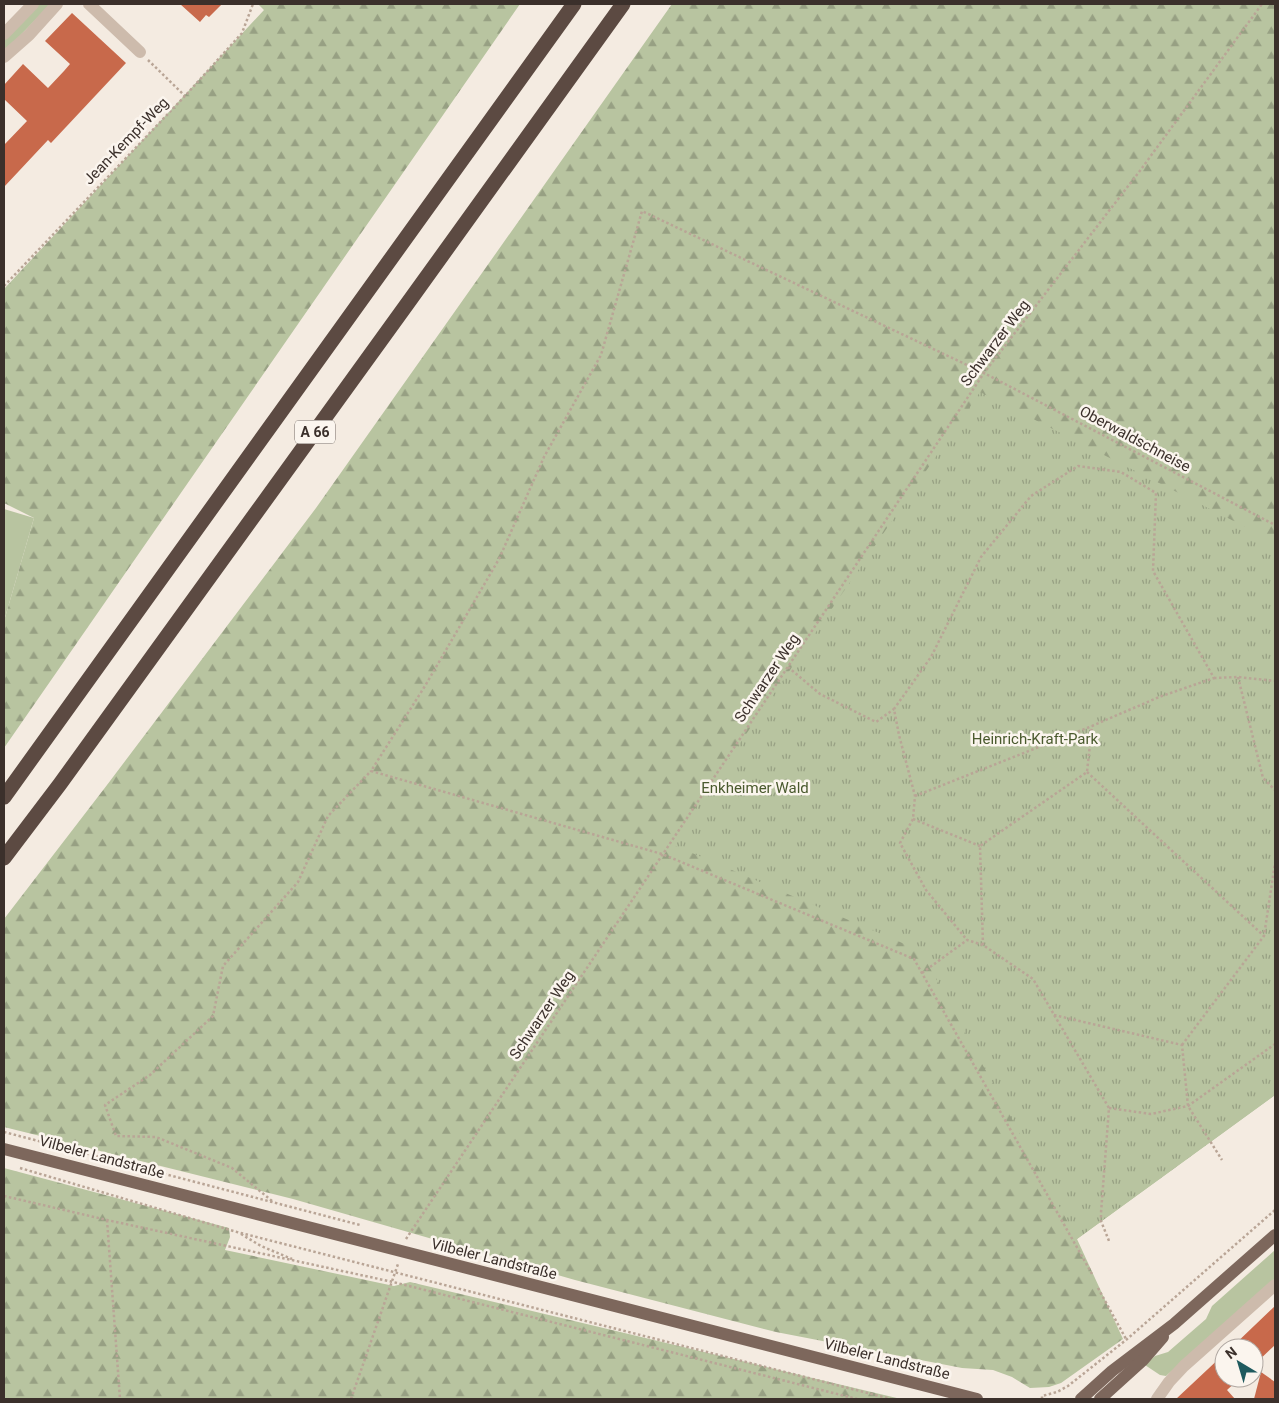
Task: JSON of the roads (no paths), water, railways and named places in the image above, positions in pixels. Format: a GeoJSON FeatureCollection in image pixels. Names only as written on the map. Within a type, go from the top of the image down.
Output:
{"type":"FeatureCollection","features":[{"type":"Feature","properties":{"kind":"highway","name":"A 66"},"geometry":{"type":"LineString","coordinates":[[4,797],[574,4]]}},
{"type":"Feature","properties":{"kind":"highway","name":"A 66"},"geometry":{"type":"LineString","coordinates":[[4,858],[66,776],[623,4]]}},
{"type":"Feature","properties":{"kind":"main road","name":"Vilbeler Landstraße"},"geometry":{"type":"LineString","coordinates":[[4,1149],[977,1399]]}},
{"type":"Feature","properties":{"kind":"main road"},"geometry":{"type":"LineString","coordinates":[[1082,1399],[1092,1388],[1174,1324],[1275,1235]]}},
{"type":"Feature","properties":{"kind":"main road"},"geometry":{"type":"LineString","coordinates":[[1100,1399],[1112,1394],[1174,1324]]}},
{"type":"Feature","properties":{"kind":"main road"},"geometry":{"type":"LineString","coordinates":[[1069,1399],[1092,1388]]}},
{"type":"Feature","properties":{"kind":"street"},"geometry":{"type":"LineString","coordinates":[[4,34],[33,4]]}},
{"type":"Feature","properties":{"kind":"street"},"geometry":{"type":"LineString","coordinates":[[4,58],[29,35],[57,4]]}},
{"type":"Feature","properties":{"kind":"street"},"geometry":{"type":"LineString","coordinates":[[89,4],[140,52]]}},
{"type":"Feature","properties":{"kind":"street"},"geometry":{"type":"LineString","coordinates":[[1157,1399],[1184,1366],[1275,1285]]}},
{"type":"Feature","properties":{"kind":"park label","name":"Heinrich-Kraft-Park"},"geometry":{"type":"Point","coordinates":[1035,739]}},
{"type":"Feature","properties":{"kind":"park label","name":"Enkheimer Wald"},"geometry":{"type":"Point","coordinates":[755,788]}}]}
